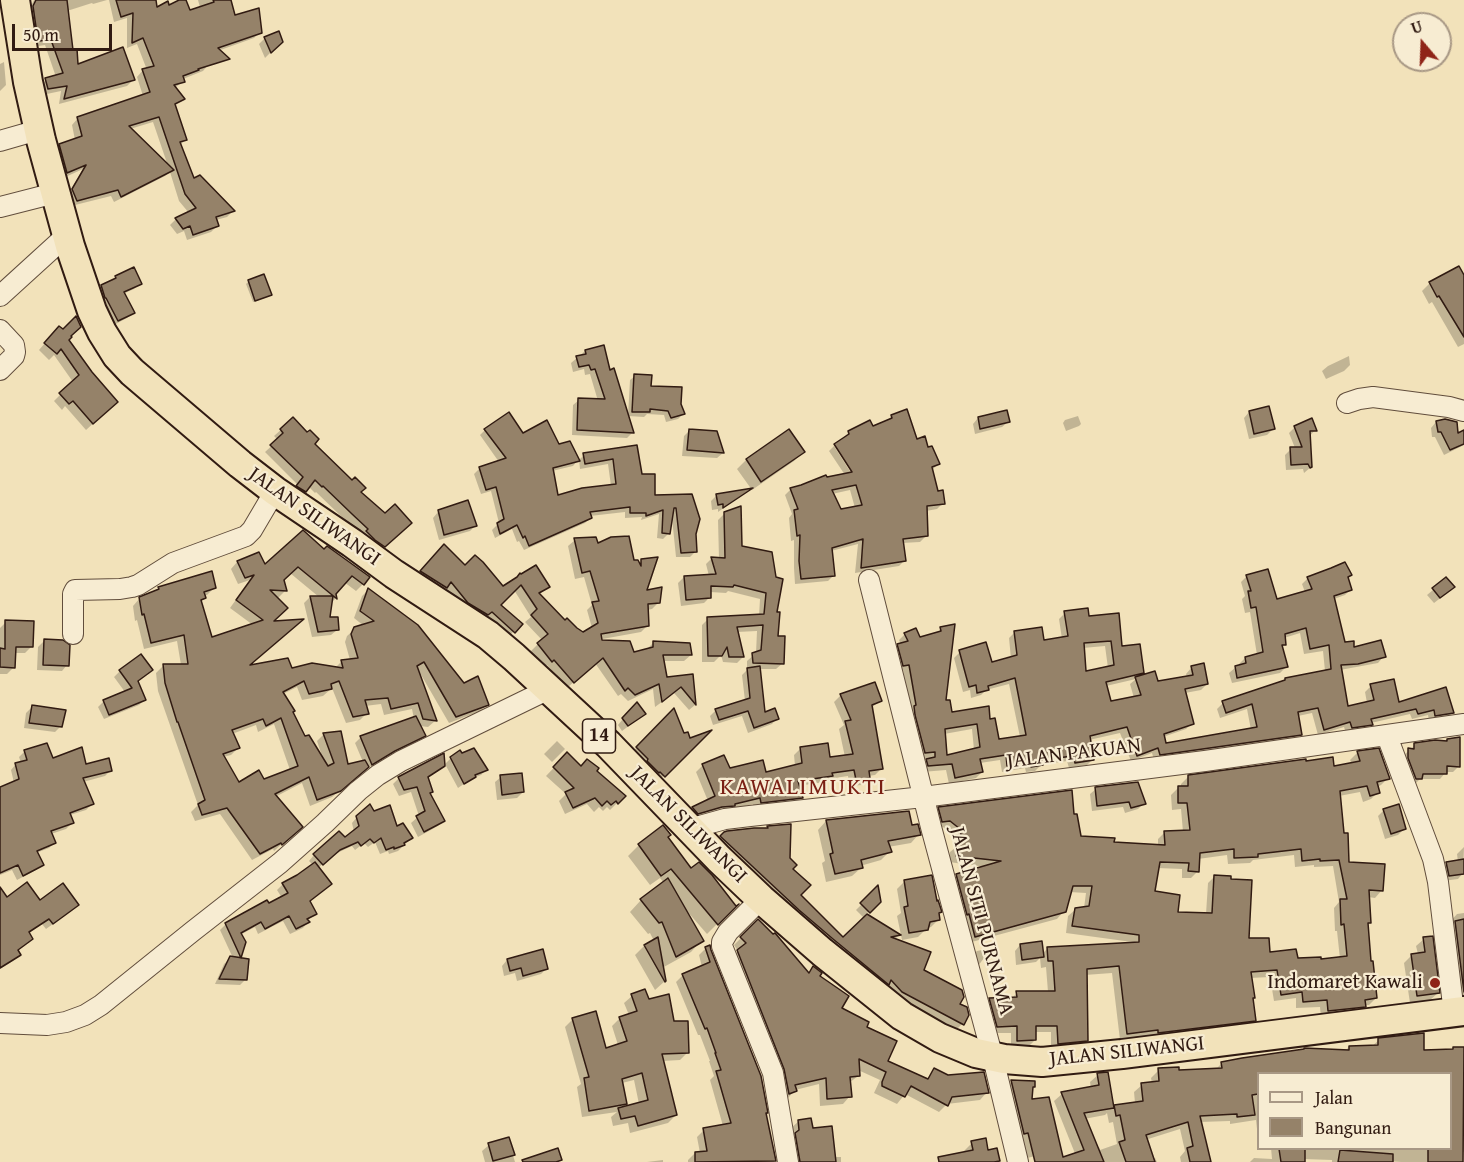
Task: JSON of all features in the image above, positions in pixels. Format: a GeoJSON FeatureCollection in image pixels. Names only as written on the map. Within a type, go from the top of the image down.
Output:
{"type":"FeatureCollection","features":[{"type":"Feature","properties":{"kind":"highway","name":"JALAN SILIWANGI"},"geometry":{"type":"LineString","coordinates":[[15,0],[38,130],[67,235],[92,311],[117,356],[132,372],[240,464],[394,574],[488,635],[608,744],[689,829],[761,898],[822,952],[902,1016],[964,1049],[993,1058],[1042,1062],[1459,1012]]}},
{"type":"Feature","properties":{"kind":"street"},"geometry":{"type":"LineString","coordinates":[[0,141],[38,130]]}},
{"type":"Feature","properties":{"kind":"street"},"geometry":{"type":"LineString","coordinates":[[0,207],[55,193]]}},
{"type":"Feature","properties":{"kind":"street"},"geometry":{"type":"LineString","coordinates":[[0,296],[67,235]]}},
{"type":"Feature","properties":{"kind":"street"},"geometry":{"type":"LineString","coordinates":[[0,330],[14,345],[15,352],[11,360],[0,370]]}},
{"type":"Feature","properties":{"kind":"street"},"geometry":{"type":"LineString","coordinates":[[1347,403],[1373,397],[1464,411]]}},
{"type":"Feature","properties":{"kind":"street"},"geometry":{"type":"LineString","coordinates":[[73,634],[73,594],[75,590],[132,587],[169,564],[246,536],[252,530],[275,490]]}},
{"type":"Feature","properties":{"kind":"street","name":"JALAN SITI PURNAMA"},"geometry":{"type":"LineString","coordinates":[[869,580],[1018,1162]]}},
{"type":"Feature","properties":{"kind":"street"},"geometry":{"type":"LineString","coordinates":[[0,1023],[47,1025],[66,1022],[85,1015],[101,1005],[280,863],[378,775],[401,761],[549,689]]}},
{"type":"Feature","properties":{"kind":"street","name":"JALAN PAKUAN"},"geometry":{"type":"LineString","coordinates":[[689,829],[725,819],[923,797],[1464,724]]}},
{"type":"Feature","properties":{"kind":"street"},"geometry":{"type":"LineString","coordinates":[[1387,736],[1433,859],[1459,1012]]}},
{"type":"Feature","properties":{"kind":"street"},"geometry":{"type":"LineString","coordinates":[[761,898],[728,932],[722,946],[773,1074],[788,1162]]}},
{"type":"Feature","properties":{"kind":"building"},"geometry":{"type":"Polygon","coordinates":[[[36,0],[67,0],[73,50],[77,49],[78,64],[123,47],[135,80],[64,99],[67,86],[48,89],[45,78],[63,73],[51,40],[38,41],[33,6],[36,0]]]}},
{"type":"Feature","properties":{"kind":"building"},"geometry":{"type":"Polygon","coordinates":[[[116,0],[156,0],[157,7],[168,1],[169,5],[179,0],[186,0],[190,10],[214,2],[213,0],[231,0],[235,15],[259,8],[262,33],[218,48],[230,59],[198,69],[183,76],[185,82],[174,85],[185,99],[175,104],[187,140],[180,142],[194,178],[200,175],[235,211],[216,217],[219,226],[193,235],[190,226],[183,229],[175,218],[196,208],[185,194],[159,117],[129,126],[174,170],[121,197],[118,190],[77,201],[72,189],[86,165],[67,173],[59,144],[82,136],[77,117],[150,92],[142,69],[154,66],[143,38],[132,43],[133,13],[121,17],[116,0]]]}},
{"type":"Feature","properties":{"kind":"building"},"geometry":{"type":"Polygon","coordinates":[[[279,31],[283,42],[271,53],[264,37],[279,31]]]}},
{"type":"Feature","properties":{"kind":"building"},"geometry":{"type":"Polygon","coordinates":[[[1459,266],[1464,275],[1464,337],[1429,282],[1459,266]]]}},
{"type":"Feature","properties":{"kind":"building"},"geometry":{"type":"Polygon","coordinates":[[[134,267],[142,284],[124,292],[135,313],[118,321],[105,298],[101,285],[134,267]]]}},
{"type":"Feature","properties":{"kind":"building"},"geometry":{"type":"Polygon","coordinates":[[[264,274],[272,295],[255,301],[248,280],[264,274]]]}},
{"type":"Feature","properties":{"kind":"building"},"geometry":{"type":"Polygon","coordinates":[[[76,316],[81,327],[69,340],[118,402],[93,424],[73,401],[69,404],[59,393],[79,375],[61,349],[57,354],[44,343],[59,326],[63,329],[76,316]]]}},
{"type":"Feature","properties":{"kind":"building"},"geometry":{"type":"Polygon","coordinates":[[[604,345],[610,370],[614,368],[634,433],[577,430],[578,398],[605,399],[595,369],[591,370],[589,365],[579,367],[576,356],[586,354],[585,350],[604,345]]]}},
{"type":"Feature","properties":{"kind":"building"},"geometry":{"type":"Polygon","coordinates":[[[634,374],[652,375],[651,386],[682,387],[681,404],[685,414],[671,418],[668,411],[650,409],[650,412],[632,412],[634,374]]]}},
{"type":"Feature","properties":{"kind":"building"},"geometry":{"type":"Polygon","coordinates":[[[1269,406],[1275,429],[1254,434],[1249,411],[1269,406]]]}},
{"type":"Feature","properties":{"kind":"building"},"geometry":{"type":"Polygon","coordinates":[[[907,409],[917,439],[925,436],[928,447],[932,446],[940,464],[932,467],[938,491],[943,490],[945,504],[927,506],[928,536],[903,539],[906,561],[861,568],[863,539],[832,548],[835,576],[801,579],[800,535],[797,536],[794,510],[798,509],[790,488],[826,475],[827,477],[852,472],[834,444],[849,434],[848,431],[870,420],[873,426],[892,418],[891,415],[907,409]],[[856,485],[832,490],[841,509],[862,505],[856,485]]]}},
{"type":"Feature","properties":{"kind":"building"},"geometry":{"type":"Polygon","coordinates":[[[1007,410],[1010,422],[980,429],[978,417],[1007,410]]]}},
{"type":"Feature","properties":{"kind":"building"},"geometry":{"type":"Polygon","coordinates":[[[509,412],[523,433],[547,420],[559,444],[570,441],[580,461],[553,468],[558,495],[582,488],[616,484],[613,459],[585,464],[583,453],[637,445],[642,474],[655,474],[655,495],[692,494],[700,519],[696,534],[697,552],[681,553],[676,508],[674,508],[670,534],[662,533],[663,510],[646,516],[646,513],[630,513],[630,507],[590,512],[592,518],[529,546],[517,525],[500,534],[497,523],[504,519],[496,487],[486,490],[479,467],[506,458],[484,429],[509,412]]]}},
{"type":"Feature","properties":{"kind":"building"},"geometry":{"type":"Polygon","coordinates":[[[293,417],[307,432],[310,430],[319,439],[315,444],[352,480],[355,477],[366,488],[361,492],[385,513],[395,504],[412,523],[385,547],[375,540],[366,531],[368,529],[315,480],[306,492],[296,486],[303,477],[270,445],[283,433],[280,429],[293,417]]]}},
{"type":"Feature","properties":{"kind":"building"},"geometry":{"type":"Polygon","coordinates":[[[1312,418],[1317,431],[1310,431],[1312,467],[1310,468],[1308,464],[1291,465],[1290,447],[1302,447],[1294,426],[1312,418]]]}},
{"type":"Feature","properties":{"kind":"building"},"geometry":{"type":"Polygon","coordinates":[[[1445,419],[1457,422],[1458,433],[1464,430],[1464,444],[1450,450],[1441,432],[1438,432],[1436,421],[1445,419]]]}},
{"type":"Feature","properties":{"kind":"building"},"geometry":{"type":"Polygon","coordinates":[[[689,429],[717,431],[724,453],[687,450],[689,429]]]}},
{"type":"Feature","properties":{"kind":"building"},"geometry":{"type":"Polygon","coordinates":[[[789,429],[805,452],[761,482],[746,459],[789,429]]]}},
{"type":"Feature","properties":{"kind":"building"},"geometry":{"type":"Polygon","coordinates":[[[753,488],[723,508],[723,504],[718,505],[716,494],[753,488]]]}},
{"type":"Feature","properties":{"kind":"building"},"geometry":{"type":"Polygon","coordinates":[[[468,500],[477,526],[444,535],[438,510],[468,500]]]}},
{"type":"Feature","properties":{"kind":"building"},"geometry":{"type":"Polygon","coordinates":[[[741,506],[742,546],[772,552],[776,577],[783,579],[777,612],[780,612],[778,636],[785,636],[784,664],[753,663],[752,653],[761,650],[763,625],[737,627],[744,657],[729,657],[727,647],[722,656],[708,656],[707,617],[764,614],[766,593],[734,585],[733,587],[711,586],[711,598],[686,600],[684,576],[716,574],[711,557],[725,558],[724,512],[741,506]]]}},
{"type":"Feature","properties":{"kind":"building"},"geometry":{"type":"Polygon","coordinates":[[[303,530],[324,549],[327,546],[370,577],[364,585],[352,576],[336,594],[337,599],[298,567],[284,580],[287,591],[270,590],[288,608],[274,621],[304,619],[250,665],[288,658],[292,668],[312,663],[343,668],[341,660],[358,658],[351,634],[354,627],[374,621],[360,611],[368,588],[418,625],[464,683],[478,676],[489,705],[456,717],[424,662],[417,666],[437,721],[423,719],[418,703],[391,709],[388,698],[365,700],[369,714],[353,717],[339,681],[331,684],[332,689],[309,694],[304,681],[283,692],[295,711],[293,712],[305,736],[309,735],[328,766],[334,763],[323,733],[341,731],[348,764],[365,760],[369,767],[341,791],[317,800],[309,777],[275,794],[303,827],[282,845],[281,843],[260,854],[227,808],[202,815],[198,804],[205,800],[177,722],[165,683],[163,664],[188,664],[184,635],[151,643],[139,597],[159,589],[158,587],[212,571],[216,588],[204,592],[206,598],[201,600],[212,637],[263,620],[236,600],[254,575],[245,578],[237,561],[259,552],[265,564],[303,530]],[[281,718],[266,726],[263,719],[232,730],[240,748],[223,754],[239,782],[259,770],[264,779],[298,766],[281,718]]]}},
{"type":"Feature","properties":{"kind":"building"},"geometry":{"type":"Polygon","coordinates":[[[629,536],[634,560],[638,560],[641,566],[641,559],[658,557],[647,590],[662,587],[660,603],[648,604],[649,626],[601,634],[602,640],[630,641],[634,652],[653,647],[653,641],[690,643],[692,655],[663,655],[667,677],[693,674],[696,705],[681,687],[662,702],[659,684],[635,695],[628,688],[625,691],[603,658],[574,683],[554,660],[552,662],[537,643],[548,634],[531,615],[537,609],[521,585],[501,605],[523,624],[515,633],[492,612],[488,615],[468,603],[451,582],[447,588],[420,571],[444,544],[465,565],[475,555],[503,586],[520,573],[536,565],[550,587],[539,593],[565,620],[567,618],[583,632],[598,623],[592,602],[599,601],[590,571],[582,573],[574,538],[596,537],[598,543],[611,537],[629,536]]]}},
{"type":"Feature","properties":{"kind":"building"},"geometry":{"type":"Polygon","coordinates":[[[1345,562],[1352,575],[1348,577],[1352,590],[1334,596],[1345,642],[1354,641],[1354,647],[1381,640],[1386,657],[1358,664],[1341,665],[1348,706],[1374,700],[1370,684],[1394,679],[1399,702],[1446,687],[1454,713],[1435,716],[1434,710],[1418,714],[1416,709],[1371,719],[1373,725],[1352,728],[1350,722],[1324,730],[1318,708],[1298,712],[1302,735],[1160,755],[1158,748],[1137,756],[1127,727],[1090,736],[1094,760],[1075,763],[1073,756],[1042,760],[1043,765],[1031,767],[1031,763],[1007,766],[1006,755],[980,759],[983,772],[955,778],[952,764],[928,766],[926,759],[935,757],[935,752],[925,753],[915,715],[914,706],[916,705],[909,665],[903,666],[897,644],[908,641],[904,633],[916,628],[920,637],[941,631],[940,627],[955,624],[946,700],[950,700],[952,712],[989,706],[990,719],[995,718],[999,739],[1026,735],[1015,678],[988,686],[989,690],[977,693],[976,685],[969,687],[959,650],[986,642],[992,662],[1017,655],[1014,631],[1042,627],[1044,640],[1068,636],[1064,611],[1088,608],[1089,616],[1119,613],[1122,646],[1140,644],[1144,673],[1106,682],[1111,701],[1141,695],[1135,677],[1155,671],[1158,681],[1193,675],[1191,666],[1204,663],[1208,684],[1185,689],[1194,724],[1164,734],[1166,743],[1257,727],[1252,704],[1226,713],[1222,701],[1285,680],[1285,678],[1331,669],[1329,645],[1310,649],[1306,628],[1285,634],[1286,645],[1282,645],[1288,667],[1237,678],[1235,666],[1246,663],[1245,657],[1263,652],[1256,607],[1251,608],[1248,591],[1251,591],[1246,575],[1268,569],[1277,599],[1312,589],[1307,577],[1345,562]],[[1111,641],[1084,643],[1086,671],[1114,665],[1111,641]],[[977,724],[945,729],[947,755],[980,747],[977,724]]]}},
{"type":"Feature","properties":{"kind":"building"},"geometry":{"type":"Polygon","coordinates":[[[1446,577],[1455,587],[1440,598],[1432,588],[1446,577]]]}},
{"type":"Feature","properties":{"kind":"building"},"geometry":{"type":"Polygon","coordinates":[[[310,596],[333,596],[330,617],[338,617],[339,630],[318,632],[310,596]]]}},
{"type":"Feature","properties":{"kind":"building"},"geometry":{"type":"Polygon","coordinates":[[[5,620],[34,621],[33,647],[16,647],[15,668],[0,667],[0,648],[5,649],[5,620]]]}},
{"type":"Feature","properties":{"kind":"building"},"geometry":{"type":"Polygon","coordinates":[[[44,639],[63,640],[70,645],[69,666],[43,665],[44,639]]]}},
{"type":"Feature","properties":{"kind":"building"},"geometry":{"type":"Polygon","coordinates":[[[141,654],[153,670],[138,681],[146,700],[109,715],[103,700],[132,688],[119,670],[141,654]]]}},
{"type":"Feature","properties":{"kind":"building"},"geometry":{"type":"Polygon","coordinates":[[[760,666],[765,712],[775,708],[779,719],[754,728],[748,711],[719,720],[715,709],[750,698],[747,668],[760,666]]]}},
{"type":"Feature","properties":{"kind":"building"},"geometry":{"type":"Polygon","coordinates":[[[875,682],[882,701],[872,705],[883,769],[869,771],[870,778],[856,780],[854,770],[832,773],[833,776],[798,781],[803,798],[761,803],[760,798],[698,814],[692,807],[715,796],[702,764],[724,755],[730,768],[763,760],[766,772],[802,763],[800,747],[828,743],[830,757],[853,754],[845,721],[851,720],[840,694],[875,682]]]}},
{"type":"Feature","properties":{"kind":"building"},"geometry":{"type":"Polygon","coordinates":[[[637,702],[646,714],[628,726],[622,718],[637,702]]]}},
{"type":"Feature","properties":{"kind":"building"},"geometry":{"type":"Polygon","coordinates":[[[32,705],[66,710],[62,727],[29,723],[32,705]]]}},
{"type":"Feature","properties":{"kind":"building"},"geometry":{"type":"Polygon","coordinates":[[[674,708],[684,733],[688,732],[690,738],[712,730],[665,777],[647,761],[648,759],[636,747],[674,708]]]}},
{"type":"Feature","properties":{"kind":"building"},"geometry":{"type":"Polygon","coordinates":[[[416,716],[426,736],[372,765],[360,736],[416,716]]]}},
{"type":"Feature","properties":{"kind":"building"},"geometry":{"type":"Polygon","coordinates":[[[1460,737],[1460,767],[1447,766],[1447,774],[1423,774],[1422,779],[1416,779],[1408,758],[1408,748],[1414,749],[1414,743],[1447,741],[1447,739],[1460,737]]]}},
{"type":"Feature","properties":{"kind":"building"},"geometry":{"type":"Polygon","coordinates":[[[47,743],[53,758],[82,747],[86,764],[109,758],[112,771],[83,778],[94,804],[70,813],[74,823],[51,831],[56,843],[37,851],[44,865],[23,876],[18,865],[0,873],[0,787],[19,779],[15,763],[27,760],[24,750],[47,743]]]}},
{"type":"Feature","properties":{"kind":"building"},"geometry":{"type":"Polygon","coordinates":[[[474,748],[488,770],[475,775],[476,777],[464,784],[450,757],[460,750],[462,753],[474,748]]]}},
{"type":"Feature","properties":{"kind":"building"},"geometry":{"type":"Polygon","coordinates":[[[1379,748],[1390,779],[1377,782],[1380,793],[1370,796],[1367,786],[1340,791],[1344,833],[1348,833],[1349,862],[1385,864],[1383,891],[1369,890],[1371,923],[1368,923],[1377,998],[1365,1000],[1366,1007],[1328,1011],[1327,1000],[1303,1002],[1302,992],[1281,995],[1277,970],[1251,972],[1256,1021],[1158,1033],[1158,1030],[1127,1034],[1119,966],[1087,969],[1088,1041],[1058,1044],[1057,1026],[1036,1026],[1036,1040],[1017,1041],[1017,1026],[997,1027],[989,998],[1017,997],[1016,991],[1055,991],[1053,961],[1048,961],[1047,947],[1139,942],[1139,935],[1072,926],[1075,908],[1089,906],[1092,886],[1073,886],[1066,912],[975,937],[956,874],[1001,861],[956,856],[957,843],[962,843],[960,829],[950,821],[942,822],[938,807],[1072,790],[1074,814],[1077,814],[1081,836],[1115,838],[1114,842],[1165,845],[1164,831],[1190,830],[1187,803],[1178,803],[1178,786],[1188,786],[1188,775],[1333,757],[1334,766],[1360,761],[1357,751],[1379,748]],[[1234,849],[1200,853],[1199,872],[1188,871],[1189,863],[1160,862],[1155,891],[1180,895],[1178,912],[1212,913],[1214,875],[1252,880],[1249,938],[1269,938],[1270,952],[1296,949],[1298,958],[1321,957],[1321,959],[1347,956],[1344,924],[1341,925],[1340,899],[1347,899],[1339,860],[1302,861],[1301,849],[1258,854],[1258,857],[1234,858],[1234,849]]]}},
{"type":"Feature","properties":{"kind":"building"},"geometry":{"type":"Polygon","coordinates":[[[567,752],[581,766],[587,759],[599,768],[597,771],[626,796],[618,804],[616,801],[611,805],[607,801],[602,806],[595,798],[573,808],[565,792],[574,788],[553,767],[567,752]]]}},
{"type":"Feature","properties":{"kind":"building"},"geometry":{"type":"Polygon","coordinates":[[[444,753],[445,766],[428,777],[433,792],[430,793],[445,821],[424,832],[416,816],[425,811],[417,787],[404,790],[398,777],[444,753]]]}},
{"type":"Feature","properties":{"kind":"building"},"geometry":{"type":"Polygon","coordinates":[[[522,773],[524,792],[502,795],[500,775],[522,773]]]}},
{"type":"Feature","properties":{"kind":"building"},"geometry":{"type":"Polygon","coordinates":[[[1138,782],[1146,804],[1131,808],[1129,802],[1097,806],[1095,787],[1138,782]]]}},
{"type":"Feature","properties":{"kind":"building"},"geometry":{"type":"Polygon","coordinates":[[[370,804],[374,811],[390,805],[397,826],[403,823],[413,838],[404,843],[405,845],[386,850],[381,838],[374,843],[370,839],[361,846],[358,842],[340,850],[323,865],[313,854],[339,831],[345,837],[359,826],[356,816],[370,804]]]}},
{"type":"Feature","properties":{"kind":"building"},"geometry":{"type":"Polygon","coordinates":[[[1399,804],[1406,829],[1391,834],[1383,809],[1399,804]]]}},
{"type":"Feature","properties":{"kind":"building"},"geometry":{"type":"Polygon","coordinates":[[[909,811],[912,825],[918,824],[921,835],[888,841],[892,852],[861,860],[863,868],[835,874],[826,820],[909,811]]]}},
{"type":"Feature","properties":{"kind":"building"},"geometry":{"type":"Polygon","coordinates":[[[791,824],[790,858],[797,865],[793,869],[811,885],[801,895],[843,937],[867,914],[901,935],[891,937],[931,952],[924,970],[962,990],[964,997],[960,1004],[967,1007],[969,1015],[964,1025],[902,992],[891,980],[889,985],[799,910],[720,836],[727,831],[791,824]]]}},
{"type":"Feature","properties":{"kind":"building"},"geometry":{"type":"Polygon","coordinates":[[[663,825],[671,835],[668,837],[691,868],[699,862],[736,906],[739,904],[718,925],[671,869],[661,876],[638,844],[663,825]]]}},
{"type":"Feature","properties":{"kind":"building"},"geometry":{"type":"Polygon","coordinates":[[[1464,859],[1464,874],[1449,876],[1446,862],[1464,859]]]}},
{"type":"Feature","properties":{"kind":"building"},"geometry":{"type":"Polygon","coordinates":[[[315,862],[332,884],[310,901],[317,914],[307,919],[310,922],[296,929],[289,916],[265,929],[261,922],[241,933],[246,942],[241,958],[225,923],[267,900],[269,903],[288,893],[282,883],[315,862]]]}},
{"type":"Feature","properties":{"kind":"building"},"geometry":{"type":"Polygon","coordinates":[[[932,875],[937,901],[942,912],[939,913],[940,920],[930,922],[928,930],[909,933],[904,907],[908,906],[904,880],[932,875]]]}},
{"type":"Feature","properties":{"kind":"building"},"geometry":{"type":"Polygon","coordinates":[[[668,878],[704,941],[676,957],[662,922],[659,923],[640,899],[668,878]]]}},
{"type":"Feature","properties":{"kind":"building"},"geometry":{"type":"Polygon","coordinates":[[[27,882],[40,900],[63,883],[79,905],[53,924],[49,919],[29,932],[33,939],[18,950],[21,955],[0,968],[0,887],[7,897],[27,882]]]}},
{"type":"Feature","properties":{"kind":"building"},"geometry":{"type":"Polygon","coordinates":[[[878,885],[881,902],[870,913],[860,903],[878,885]]]}},
{"type":"Feature","properties":{"kind":"building"},"geometry":{"type":"Polygon","coordinates":[[[758,919],[773,934],[775,933],[809,973],[813,966],[822,973],[820,976],[849,996],[842,1008],[869,1022],[867,1027],[897,1041],[888,1061],[928,1079],[934,1068],[948,1075],[984,1072],[989,1093],[952,1097],[948,1106],[911,1086],[905,1097],[882,1086],[886,1072],[859,1059],[860,1076],[850,1077],[852,1097],[827,1099],[826,1078],[795,1085],[797,1091],[789,1094],[784,1069],[737,950],[746,943],[740,937],[758,919]]]}},
{"type":"Feature","properties":{"kind":"building"},"geometry":{"type":"Polygon","coordinates":[[[1464,919],[1464,992],[1455,921],[1464,919]]]}},
{"type":"Feature","properties":{"kind":"building"},"geometry":{"type":"Polygon","coordinates":[[[1433,936],[1440,993],[1417,996],[1411,954],[1425,952],[1423,937],[1433,936]]]}},
{"type":"Feature","properties":{"kind":"building"},"geometry":{"type":"Polygon","coordinates":[[[658,937],[666,981],[665,982],[644,945],[658,937]]]}},
{"type":"Feature","properties":{"kind":"building"},"geometry":{"type":"Polygon","coordinates":[[[1042,941],[1044,957],[1022,960],[1020,944],[1042,941]]]}},
{"type":"Feature","properties":{"kind":"building"},"geometry":{"type":"Polygon","coordinates":[[[710,945],[761,1076],[776,1161],[695,1162],[695,1152],[707,1151],[703,1128],[731,1123],[716,1071],[721,1070],[716,1053],[682,974],[710,962],[705,947],[710,945]]]}},
{"type":"Feature","properties":{"kind":"building"},"geometry":{"type":"Polygon","coordinates":[[[543,949],[548,969],[523,976],[521,968],[510,971],[507,959],[543,949]]]}},
{"type":"Feature","properties":{"kind":"building"},"geometry":{"type":"Polygon","coordinates":[[[230,956],[249,959],[247,980],[219,979],[230,956]]]}},
{"type":"Feature","properties":{"kind":"building"},"geometry":{"type":"Polygon","coordinates":[[[645,989],[649,999],[669,994],[674,1021],[688,1021],[689,1053],[662,1054],[677,1115],[638,1126],[635,1116],[621,1119],[618,1108],[648,1100],[642,1073],[622,1079],[627,1104],[589,1111],[584,1078],[589,1077],[572,1018],[596,1011],[606,1048],[627,1041],[619,1017],[637,1011],[631,994],[645,989]]]}},
{"type":"Feature","properties":{"kind":"building"},"geometry":{"type":"Polygon","coordinates":[[[1424,1033],[1424,1050],[1464,1047],[1463,1162],[1428,1162],[1428,1150],[1452,1150],[1452,1072],[1257,1072],[1257,1094],[1252,1095],[1255,1115],[1200,1116],[1211,1162],[1190,1162],[1187,1148],[1193,1146],[1188,1122],[1146,1135],[1155,1162],[1126,1162],[1119,1142],[1125,1140],[1120,1115],[1116,1116],[1114,1105],[1143,1101],[1141,1083],[1159,1081],[1158,1068],[1179,1067],[1179,1070],[1222,1068],[1221,1062],[1304,1048],[1349,1050],[1349,1046],[1378,1045],[1378,1038],[1424,1033]]]}},
{"type":"Feature","properties":{"kind":"building"},"geometry":{"type":"Polygon","coordinates":[[[1108,1072],[1114,1108],[1084,1113],[1104,1162],[1035,1162],[1028,1133],[1024,1134],[1011,1080],[1035,1081],[1032,1099],[1049,1097],[1063,1157],[1084,1150],[1061,1092],[1099,1085],[1097,1073],[1108,1072]]]}},
{"type":"Feature","properties":{"kind":"building"},"geometry":{"type":"Polygon","coordinates":[[[811,1118],[813,1128],[832,1126],[836,1162],[800,1162],[795,1133],[799,1130],[798,1120],[811,1118]]]}},
{"type":"Feature","properties":{"kind":"building"},"geometry":{"type":"Polygon","coordinates":[[[509,1137],[515,1155],[493,1161],[488,1143],[509,1137]]]}},
{"type":"Feature","properties":{"kind":"building"},"geometry":{"type":"Polygon","coordinates":[[[986,1138],[988,1150],[997,1148],[1000,1161],[939,1162],[938,1157],[973,1150],[971,1141],[986,1138]]]}},
{"type":"Feature","properties":{"kind":"building"},"geometry":{"type":"Polygon","coordinates":[[[558,1148],[562,1160],[523,1162],[522,1160],[558,1148]]]}},
{"type":"Feature","properties":{"kind":"building"},"geometry":{"type":"Polygon","coordinates":[[[1279,1150],[1305,1150],[1305,1162],[1281,1162],[1279,1150]]]}},
{"type":"Feature","properties":{"kind":"building"},"geometry":{"type":"Polygon","coordinates":[[[1340,1150],[1393,1154],[1393,1162],[1338,1162],[1340,1150]]]}},
{"type":"Feature","properties":{"kind":"place","name":"Indomaret Kawali"},"geometry":{"type":"Point","coordinates":[1435,983]}},
{"type":"Feature","properties":{"kind":"district","name":"KAWALIMUKTI"},"geometry":{"type":"Point","coordinates":[803,788]}}]}
